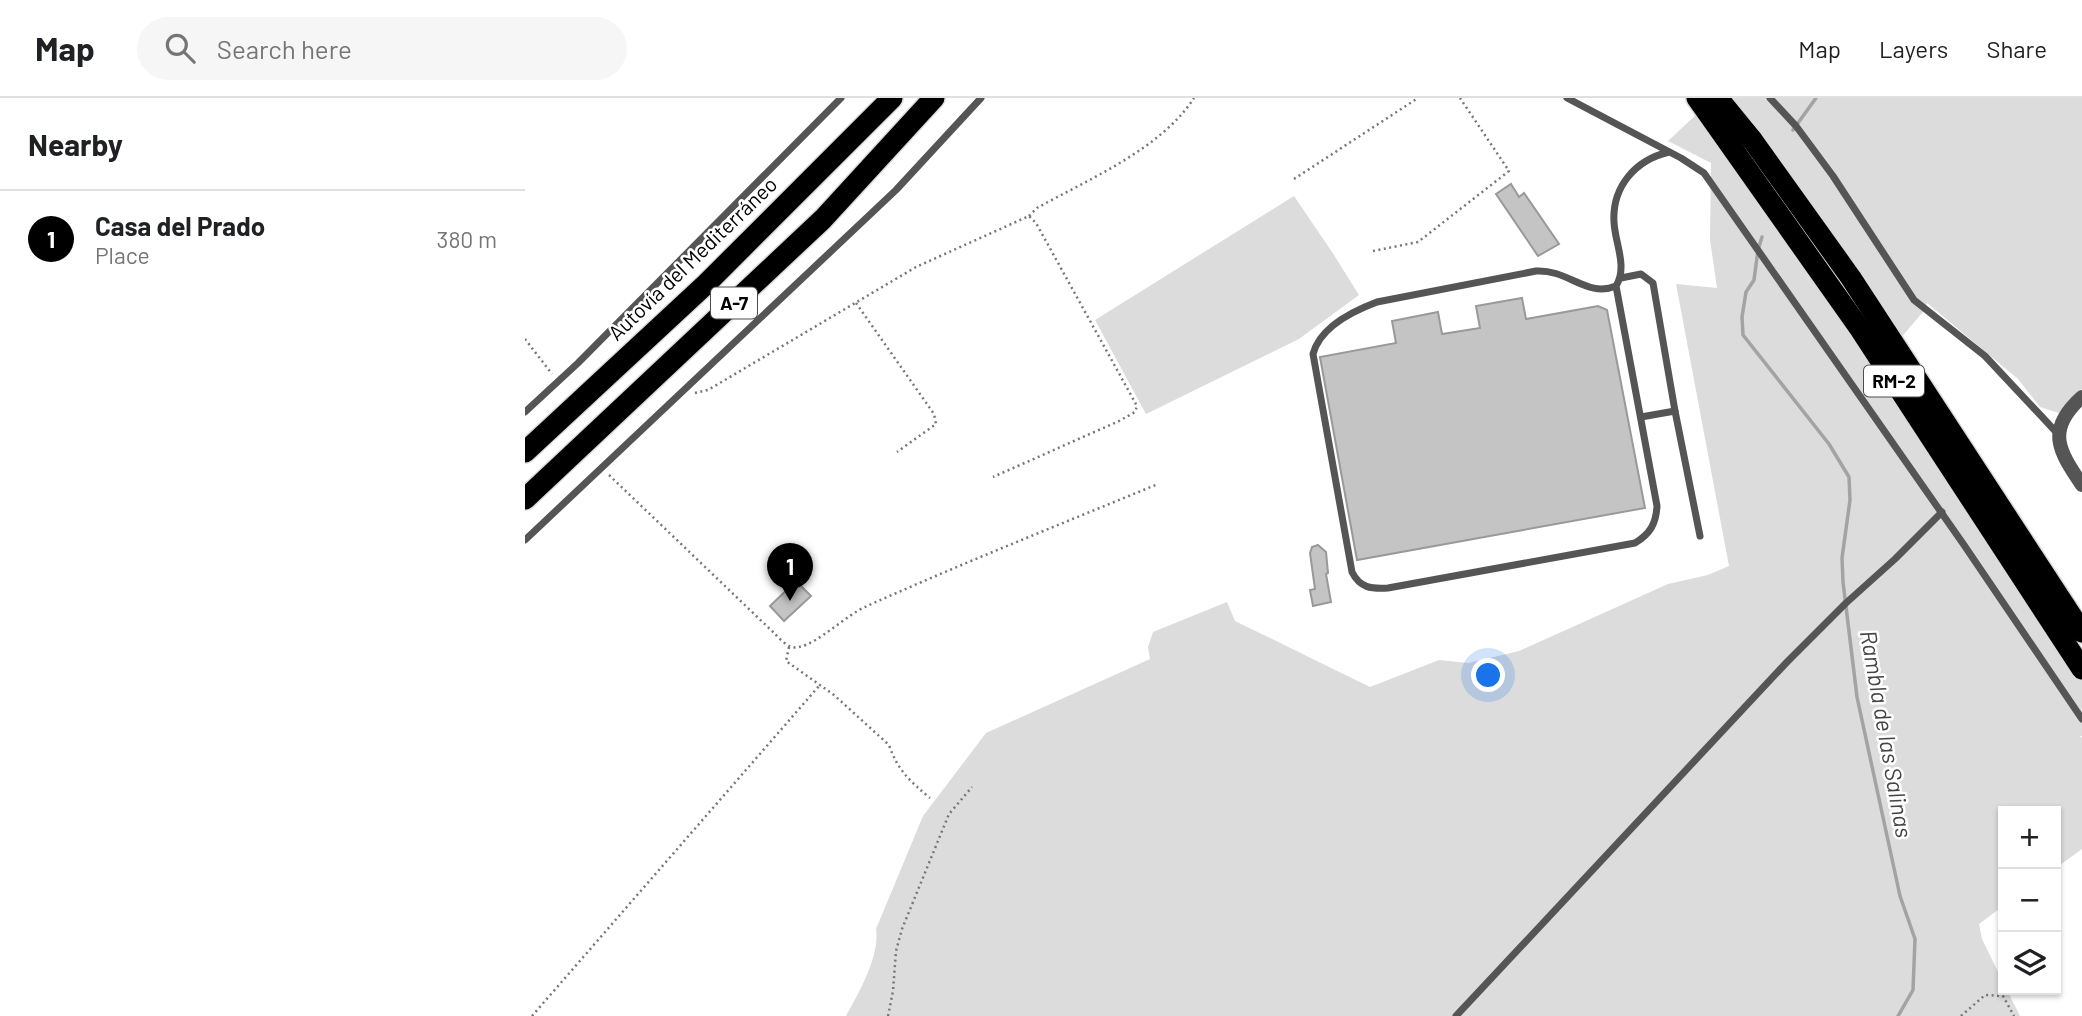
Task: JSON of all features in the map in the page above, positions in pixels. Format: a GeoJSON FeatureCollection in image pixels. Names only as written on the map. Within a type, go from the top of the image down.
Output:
{"type":"FeatureCollection","features":[{"type":"Feature","properties":{"kind":"highway"},"geometry":{"type":"LineString","coordinates":[[813,175],[819,160],[876,98]]}},
{"type":"Feature","properties":{"kind":"highway","name":"Autovía del Mediterráneo"},"geometry":{"type":"LineString","coordinates":[[525,452],[706,284],[892,98]]}},
{"type":"Feature","properties":{"kind":"highway","name":"A-7"},"geometry":{"type":"LineString","coordinates":[[525,499],[823,219],[934,98]]}},
{"type":"Feature","properties":{"kind":"highway"},"geometry":{"type":"LineString","coordinates":[[823,219],[860,189],[945,98]]}},
{"type":"Feature","properties":{"kind":"highway","name":"RM-2"},"geometry":{"type":"LineString","coordinates":[[1697,98],[1860,330],[2082,669]]}},
{"type":"Feature","properties":{"kind":"highway","name":"RM-2"},"geometry":{"type":"LineString","coordinates":[[1718,98],[1753,141],[1851,278],[2082,632]]}},
{"type":"Feature","properties":{"kind":"street"},"geometry":{"type":"LineString","coordinates":[[2082,397],[2063,421],[2058,435],[2065,459],[2082,485]]}},
{"type":"Feature","properties":{"kind":"lane"},"geometry":{"type":"LineString","coordinates":[[525,412],[841,98]]}},
{"type":"Feature","properties":{"kind":"lane"},"geometry":{"type":"LineString","coordinates":[[525,540],[896,190],[981,98]]}},
{"type":"Feature","properties":{"kind":"lane"},"geometry":{"type":"LineString","coordinates":[[1567,98],[1704,173],[1942,512],[2082,719]]}},
{"type":"Feature","properties":{"kind":"lane"},"geometry":{"type":"LineString","coordinates":[[1770,98],[1796,126],[1833,176],[1914,300],[1985,356],[2058,435]]}},
{"type":"Feature","properties":{"kind":"lane"},"geometry":{"type":"LineString","coordinates":[[1616,286],[1600,290],[1558,272],[1536,271],[1396,298],[1358,310],[1321,337],[1313,354],[1352,572],[1357,582],[1367,588],[1388,588],[1635,543],[1645,537],[1654,526],[1657,506],[1616,286],[1621,278],[1621,264],[1614,222],[1616,201],[1623,182],[1637,166],[1656,155],[1669,152]]}},
{"type":"Feature","properties":{"kind":"lane"},"geometry":{"type":"LineString","coordinates":[[1621,278],[1641,274],[1653,283],[1700,536]]}},
{"type":"Feature","properties":{"kind":"lane"},"geometry":{"type":"LineString","coordinates":[[1641,417],[1675,411]]}},
{"type":"Feature","properties":{"kind":"lane"},"geometry":{"type":"LineString","coordinates":[[1456,1016],[1787,662],[1942,512]]}},
{"type":"Feature","properties":{"kind":"path"},"geometry":{"type":"LineString","coordinates":[[678,397],[708,390],[916,267],[1029,216],[1037,208],[1154,142],[1176,121],[1194,98]]}},
{"type":"Feature","properties":{"kind":"path"},"geometry":{"type":"LineString","coordinates":[[1294,179],[1417,98]]}},
{"type":"Feature","properties":{"kind":"path"},"geometry":{"type":"LineString","coordinates":[[1373,251],[1418,242],[1509,171],[1460,98]]}},
{"type":"Feature","properties":{"kind":"path"},"geometry":{"type":"LineString","coordinates":[[993,477],[1119,421],[1135,412],[1137,406],[1037,223],[1029,216]]}},
{"type":"Feature","properties":{"kind":"path"},"geometry":{"type":"LineString","coordinates":[[856,303],[934,414],[936,424],[897,452]]}},
{"type":"Feature","properties":{"kind":"path"},"geometry":{"type":"LineString","coordinates":[[525,339],[558,382]]}},
{"type":"Feature","properties":{"kind":"path"},"geometry":{"type":"LineString","coordinates":[[612,478],[789,647],[799,648],[855,612],[1158,484]]}},
{"type":"Feature","properties":{"kind":"path"},"geometry":{"type":"LineString","coordinates":[[789,647],[786,661],[834,695],[889,745],[910,782],[930,797]]}},
{"type":"Feature","properties":{"kind":"path"},"geometry":{"type":"LineString","coordinates":[[532,1016],[820,686]]}},
{"type":"Feature","properties":{"kind":"path"},"geometry":{"type":"LineString","coordinates":[[888,1016],[896,951],[902,929],[949,814],[972,787]]}},
{"type":"Feature","properties":{"kind":"path"},"geometry":{"type":"LineString","coordinates":[[1961,1016],[1985,995],[2003,996],[2014,1016]]}},
{"type":"Feature","properties":{"kind":"shaded area"},"geometry":{"type":"Polygon","coordinates":[[[1714,98],[2082,98],[2082,389],[2059,413],[2040,407],[2018,379],[1927,303],[1923,312],[1880,362],[2082,673],[2082,849],[2061,864],[2061,806],[1998,806],[1998,910],[1979,924],[1982,939],[1998,972],[1998,995],[2010,995],[2020,1016],[846,1016],[872,962],[876,929],[923,816],[986,733],[1150,659],[1148,647],[1153,632],[1227,602],[1235,621],[1370,687],[1439,660],[1468,663],[1519,651],[1668,584],[1708,575],[1729,566],[1676,284],[1717,288],[1710,240],[1711,163],[1668,141],[1714,98]]]}},
{"type":"Feature","properties":{"kind":"shaded area"},"geometry":{"type":"Polygon","coordinates":[[[1294,196],[1359,295],[1299,339],[1146,414],[1095,320],[1294,196]]]}},
{"type":"Feature","properties":{"kind":"building"},"geometry":{"type":"Polygon","coordinates":[[[1511,184],[1519,197],[1524,193],[1559,244],[1538,256],[1496,194],[1511,184]]]}},
{"type":"Feature","properties":{"kind":"building"},"geometry":{"type":"Polygon","coordinates":[[[1522,298],[1526,319],[1598,306],[1607,310],[1645,508],[1357,560],[1320,357],[1396,343],[1392,321],[1438,312],[1442,334],[1480,328],[1476,306],[1522,298]]]}},
{"type":"Feature","properties":{"kind":"building"},"geometry":{"type":"Polygon","coordinates":[[[1318,545],[1326,552],[1326,574],[1331,602],[1313,606],[1310,590],[1315,589],[1310,553],[1312,547],[1318,545]]]}},
{"type":"Feature","properties":{"kind":"building"},"geometry":{"type":"Polygon","coordinates":[[[796,581],[811,596],[784,621],[770,606],[796,581]]]}},
{"type":"Feature","properties":{"kind":"waterway","name":"Rambla de las Salinas"},"geometry":{"type":"LineString","coordinates":[[1793,130],[1816,98]]}},
{"type":"Feature","properties":{"kind":"waterway","name":"Rambla de las Salinas"},"geometry":{"type":"LineString","coordinates":[[1762,237],[1754,280],[1746,292],[1742,317],[1743,335],[1829,444],[1849,477],[1850,500],[1842,558],[1857,697],[1900,896],[1915,939],[1913,990],[1898,1016]]}},
{"type":"Feature","properties":{"kind":"place","name":"Casa del Prado"},"geometry":{"type":"Point","coordinates":[790,601]}}]}
